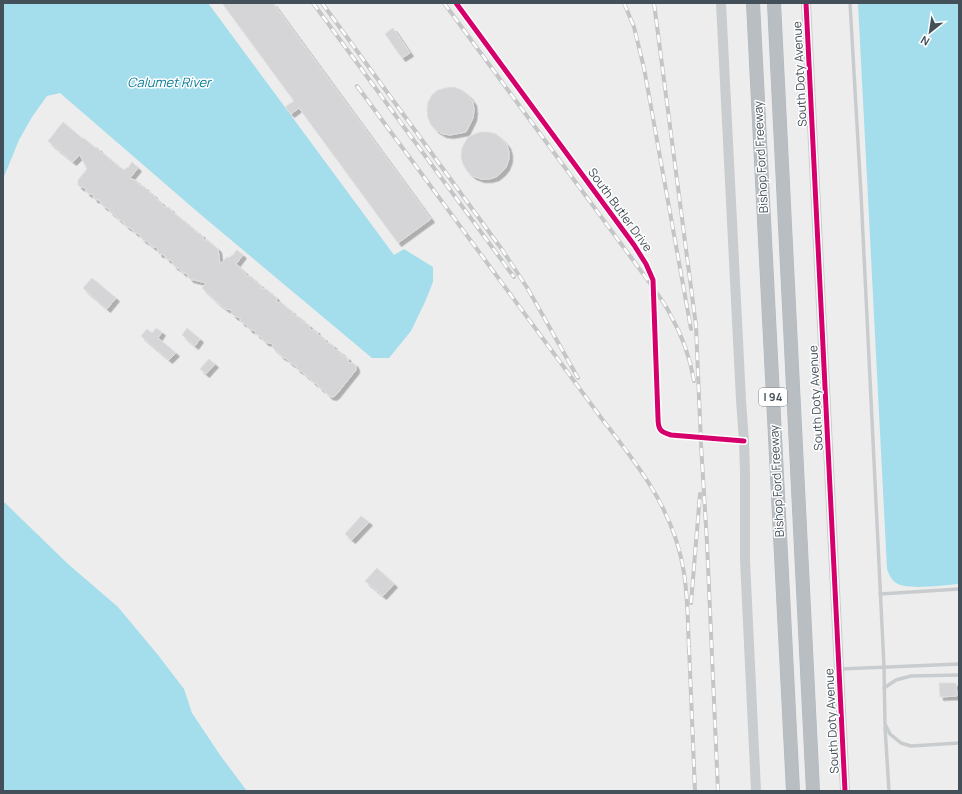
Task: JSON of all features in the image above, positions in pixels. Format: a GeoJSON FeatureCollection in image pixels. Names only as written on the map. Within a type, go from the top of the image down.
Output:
{"type":"FeatureCollection","features":[{"type":"Feature","properties":{"kind":"highway","name":"Bishop Ford Freeway"},"geometry":{"type":"LineString","coordinates":[[753,3],[793,791]]}},
{"type":"Feature","properties":{"kind":"highway","name":"Bishop Ford Freeway"},"geometry":{"type":"LineString","coordinates":[[774,3],[813,791]]}},
{"type":"Feature","properties":{"kind":"street","name":"South Butler Drive"},"geometry":{"type":"LineString","coordinates":[[456,3],[629,238],[646,264],[653,280],[658,426],[665,433],[671,435],[744,441]]}},
{"type":"Feature","properties":{"kind":"street"},"geometry":{"type":"LineString","coordinates":[[721,3],[744,441],[745,560],[756,791]]}},
{"type":"Feature","properties":{"kind":"street","name":"South Doty Avenue"},"geometry":{"type":"LineString","coordinates":[[806,3],[845,791]]}},
{"type":"Feature","properties":{"kind":"lane"},"geometry":{"type":"LineString","coordinates":[[850,3],[861,194],[889,791]]}},
{"type":"Feature","properties":{"kind":"lane"},"geometry":{"type":"LineString","coordinates":[[880,594],[959,589]]}},
{"type":"Feature","properties":{"kind":"lane"},"geometry":{"type":"LineString","coordinates":[[839,669],[959,664]]}},
{"type":"Feature","properties":{"kind":"lane"},"geometry":{"type":"LineString","coordinates":[[884,688],[896,680],[911,676],[959,675]]}},
{"type":"Feature","properties":{"kind":"lane"},"geometry":{"type":"LineString","coordinates":[[885,724],[890,734],[901,743],[911,746],[959,743]]}},
{"type":"Feature","properties":{"kind":"water","name":"Calumet River"},"geometry":{"type":"Polygon","coordinates":[[[3,3],[208,3],[394,255],[404,249],[433,267],[433,282],[411,331],[389,358],[372,358],[200,214],[60,93],[47,96],[32,117],[19,140],[3,179],[3,3]]]}},
{"type":"Feature","properties":{"kind":"water"},"geometry":{"type":"Polygon","coordinates":[[[858,3],[959,3],[959,584],[927,587],[903,586],[894,581],[887,569],[858,3]]]}},
{"type":"Feature","properties":{"kind":"water"},"geometry":{"type":"Polygon","coordinates":[[[3,501],[68,564],[118,607],[184,689],[192,713],[220,755],[247,791],[3,791],[3,501]]]}},
{"type":"Feature","properties":{"kind":"building"},"geometry":{"type":"Polygon","coordinates":[[[222,3],[273,3],[431,219],[398,243],[299,108],[291,114],[285,107],[294,101],[222,3]]]}},
{"type":"Feature","properties":{"kind":"building"},"geometry":{"type":"Polygon","coordinates":[[[393,28],[410,53],[402,58],[385,34],[393,28]]]}},
{"type":"Feature","properties":{"kind":"building"},"geometry":{"type":"Polygon","coordinates":[[[454,87],[462,90],[473,102],[473,118],[466,132],[450,135],[443,134],[431,125],[428,118],[428,102],[432,95],[438,90],[454,87]]]}},
{"type":"Feature","properties":{"kind":"building"},"geometry":{"type":"Polygon","coordinates":[[[63,122],[83,139],[84,138],[94,147],[98,148],[101,153],[106,155],[118,167],[124,170],[127,167],[128,168],[132,162],[138,168],[130,178],[145,187],[147,191],[153,194],[156,199],[162,203],[162,206],[170,208],[173,213],[185,221],[196,232],[201,234],[204,240],[209,241],[216,247],[218,249],[220,264],[227,257],[229,258],[232,256],[237,250],[243,255],[236,264],[245,272],[246,276],[252,277],[261,285],[261,288],[268,290],[276,297],[277,303],[281,302],[285,307],[292,311],[294,315],[301,318],[302,321],[309,325],[310,330],[316,330],[318,335],[324,338],[326,343],[333,345],[334,349],[341,352],[342,356],[347,357],[349,363],[354,363],[356,370],[336,395],[333,397],[329,396],[316,383],[297,369],[296,366],[281,356],[272,347],[273,344],[265,342],[256,334],[255,331],[249,329],[247,325],[241,322],[240,318],[234,316],[232,314],[232,310],[226,309],[217,302],[202,288],[206,283],[190,279],[186,273],[183,273],[174,266],[172,261],[167,259],[163,254],[159,254],[157,247],[153,247],[143,240],[138,233],[126,226],[110,212],[109,209],[103,206],[99,200],[94,199],[93,194],[86,192],[86,188],[78,185],[78,180],[87,169],[80,155],[73,162],[48,141],[63,122]]]}},
{"type":"Feature","properties":{"kind":"building"},"geometry":{"type":"Polygon","coordinates":[[[480,132],[496,134],[507,145],[509,152],[509,159],[506,167],[496,177],[489,179],[481,179],[473,176],[467,171],[461,156],[462,148],[468,137],[480,132]]]}},
{"type":"Feature","properties":{"kind":"building"},"geometry":{"type":"Polygon","coordinates":[[[92,278],[116,298],[107,309],[83,288],[92,278]]]}},
{"type":"Feature","properties":{"kind":"building"},"geometry":{"type":"Polygon","coordinates":[[[156,328],[162,332],[158,338],[176,353],[169,360],[141,336],[147,329],[152,333],[156,328]]]}},
{"type":"Feature","properties":{"kind":"building"},"geometry":{"type":"Polygon","coordinates":[[[187,328],[200,339],[195,346],[182,335],[187,328]]]}},
{"type":"Feature","properties":{"kind":"building"},"geometry":{"type":"Polygon","coordinates":[[[209,359],[215,364],[206,374],[200,369],[209,359]]]}},
{"type":"Feature","properties":{"kind":"building"},"geometry":{"type":"Polygon","coordinates":[[[361,516],[369,522],[352,540],[345,534],[361,516]]]}},
{"type":"Feature","properties":{"kind":"building"},"geometry":{"type":"Polygon","coordinates":[[[377,568],[394,584],[383,596],[365,581],[377,568]]]}},
{"type":"Feature","properties":{"kind":"building"},"geometry":{"type":"Polygon","coordinates":[[[939,683],[956,683],[957,696],[940,697],[939,683]]]}},
{"type":"Feature","properties":{"kind":"railway"},"geometry":{"type":"LineString","coordinates":[[313,3],[514,277]]}},
{"type":"Feature","properties":{"kind":"railway"},"geometry":{"type":"LineString","coordinates":[[322,3],[503,251],[528,289],[578,378]]}},
{"type":"Feature","properties":{"kind":"railway"},"geometry":{"type":"LineString","coordinates":[[444,3],[667,308],[682,338],[688,355],[694,381]]}},
{"type":"Feature","properties":{"kind":"railway"},"geometry":{"type":"LineString","coordinates":[[624,3],[634,27],[644,68],[691,329]]}},
{"type":"Feature","properties":{"kind":"railway"},"geometry":{"type":"LineString","coordinates":[[654,3],[696,326],[718,791]]}},
{"type":"Feature","properties":{"kind":"railway"},"geometry":{"type":"LineString","coordinates":[[357,86],[629,454],[654,491],[673,530],[684,573],[688,612],[689,652]]}},
{"type":"Feature","properties":{"kind":"railway"},"geometry":{"type":"LineString","coordinates":[[691,603],[700,494]]}},
{"type":"Feature","properties":{"kind":"railway"},"geometry":{"type":"LineString","coordinates":[[689,647],[695,791]]}},
{"type":"Feature","properties":{"kind":"cycle path"},"geometry":{"type":"LineString","coordinates":[[456,3],[634,245],[646,264],[653,280],[658,422],[660,430],[671,435],[744,441]]}},
{"type":"Feature","properties":{"kind":"cycle path"},"geometry":{"type":"LineString","coordinates":[[806,3],[845,791]]}}]}
